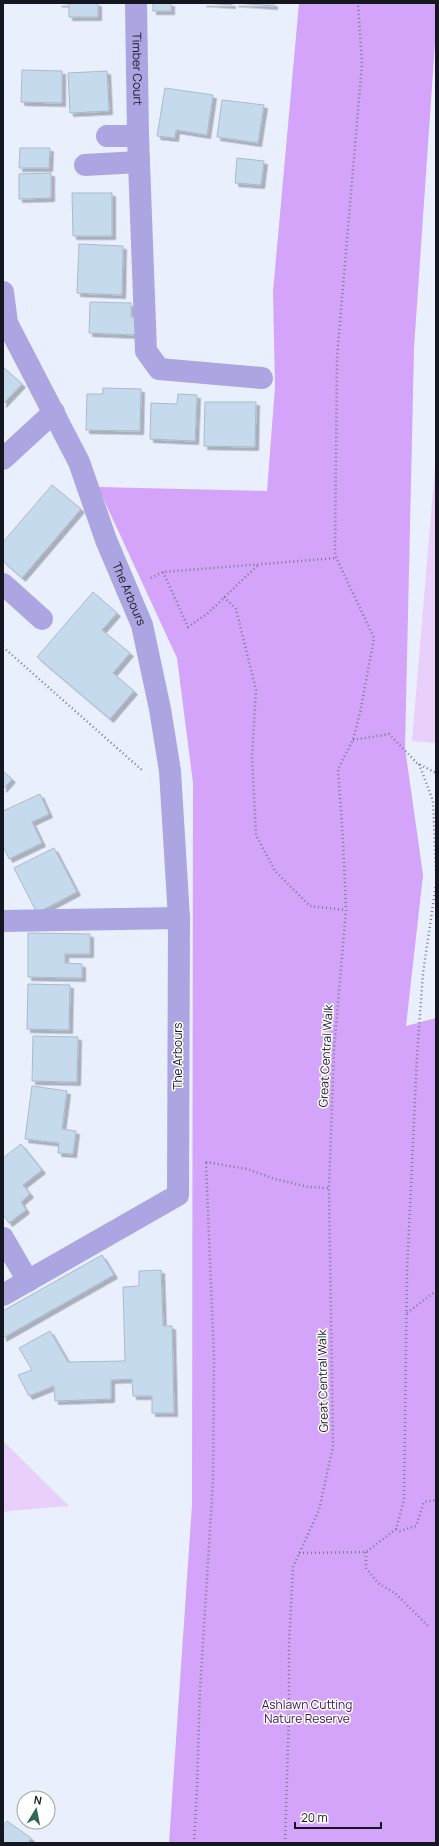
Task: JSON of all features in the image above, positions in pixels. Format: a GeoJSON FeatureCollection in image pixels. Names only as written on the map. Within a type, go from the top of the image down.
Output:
{"type":"FeatureCollection","features":[{"type":"Feature","properties":{"kind":"street","name":"Timber Court"},"geometry":{"type":"LineString","coordinates":[[136,3],[138,136],[146,351],[159,369],[262,378]]}},
{"type":"Feature","properties":{"kind":"street"},"geometry":{"type":"LineString","coordinates":[[107,136],[138,136]]}},
{"type":"Feature","properties":{"kind":"street"},"geometry":{"type":"LineString","coordinates":[[85,164],[139,162]]}},
{"type":"Feature","properties":{"kind":"street","name":"The Arbours"},"geometry":{"type":"LineString","coordinates":[[3,292],[7,323],[79,462],[106,540],[142,625],[170,772],[170,795],[179,918],[178,1195],[28,1281]]}},
{"type":"Feature","properties":{"kind":"street"},"geometry":{"type":"LineString","coordinates":[[3,459],[54,412]]}},
{"type":"Feature","properties":{"kind":"street"},"geometry":{"type":"LineString","coordinates":[[3,584],[42,619]]}},
{"type":"Feature","properties":{"kind":"street"},"geometry":{"type":"LineString","coordinates":[[3,921],[179,918]]}},
{"type":"Feature","properties":{"kind":"street"},"geometry":{"type":"LineString","coordinates":[[3,1238],[28,1281],[3,1295]]}},
{"type":"Feature","properties":{"kind":"path","name":"Great Central Walk"},"geometry":{"type":"LineString","coordinates":[[285,1843],[289,1714],[288,1646],[293,1567],[319,1510],[333,1446],[329,1188],[334,1050],[346,910],[338,769],[353,740],[360,713],[374,638],[335,555],[337,357],[362,64],[358,3]]}},
{"type":"Feature","properties":{"kind":"path"},"geometry":{"type":"LineString","coordinates":[[126,588],[163,572],[337,558]]}},
{"type":"Feature","properties":{"kind":"path"},"geometry":{"type":"LineString","coordinates":[[163,572],[188,627],[207,614],[258,565]]}},
{"type":"Feature","properties":{"kind":"path"},"geometry":{"type":"LineString","coordinates":[[224,597],[236,609],[256,690],[252,757],[256,835],[275,871],[310,906],[346,910]]}},
{"type":"Feature","properties":{"kind":"path"},"geometry":{"type":"LineString","coordinates":[[3,648],[170,795]]}},
{"type":"Feature","properties":{"kind":"path"},"geometry":{"type":"LineString","coordinates":[[353,740],[389,734],[419,764],[436,773]]}},
{"type":"Feature","properties":{"kind":"path"},"geometry":{"type":"LineString","coordinates":[[419,764],[433,800],[436,874]]}},
{"type":"Feature","properties":{"kind":"path"},"geometry":{"type":"LineString","coordinates":[[299,1553],[366,1552],[396,1529],[404,1500],[407,1272],[417,1056],[423,973],[436,884]]}},
{"type":"Feature","properties":{"kind":"path"},"geometry":{"type":"LineString","coordinates":[[194,1843],[200,1690],[214,1481],[214,1359],[206,1162]]}},
{"type":"Feature","properties":{"kind":"path"},"geometry":{"type":"LineString","coordinates":[[178,1163],[206,1162],[247,1168],[275,1179],[309,1187],[329,1188]]}},
{"type":"Feature","properties":{"kind":"path"},"geometry":{"type":"LineString","coordinates":[[407,1313],[436,1291]]}},
{"type":"Feature","properties":{"kind":"path"},"geometry":{"type":"LineString","coordinates":[[396,1529],[400,1531],[416,1526],[424,1502],[436,1500]]}},
{"type":"Feature","properties":{"kind":"path"},"geometry":{"type":"LineString","coordinates":[[366,1552],[366,1568],[378,1583],[396,1594],[429,1627]]}},
{"type":"Feature","properties":{"kind":"shaded area"},"geometry":{"type":"Polygon","coordinates":[[[436,455],[436,743],[412,741],[436,455]]]}},
{"type":"Feature","properties":{"kind":"shaded area"},"geometry":{"type":"Polygon","coordinates":[[[3,1442],[69,1506],[8,1511],[3,1514],[3,1442]]]}},
{"type":"Feature","properties":{"kind":"green space","name":"Ashlawn Cutting Nature Reserve"},"geometry":{"type":"Polygon","coordinates":[[[299,3],[436,3],[436,28],[414,348],[405,748],[423,875],[406,1026],[436,1018],[436,1843],[169,1843],[192,1505],[193,783],[177,658],[98,487],[267,491],[275,387],[273,292],[299,3]]]}},
{"type":"Feature","properties":{"kind":"building"},"geometry":{"type":"Polygon","coordinates":[[[58,3],[98,3],[98,17],[69,17],[69,4],[58,3]]]}},
{"type":"Feature","properties":{"kind":"building"},"geometry":{"type":"Polygon","coordinates":[[[153,3],[171,3],[171,11],[153,11],[153,3]]]}},
{"type":"Feature","properties":{"kind":"building"},"geometry":{"type":"Polygon","coordinates":[[[203,3],[232,3],[232,5],[203,3]]]}},
{"type":"Feature","properties":{"kind":"building"},"geometry":{"type":"Polygon","coordinates":[[[235,3],[274,3],[274,6],[235,3]]]}},
{"type":"Feature","properties":{"kind":"building"},"geometry":{"type":"Polygon","coordinates":[[[22,70],[62,71],[62,103],[21,102],[22,70]]]}},
{"type":"Feature","properties":{"kind":"building"},"geometry":{"type":"Polygon","coordinates":[[[107,71],[109,111],[70,113],[68,73],[107,71]]]}},
{"type":"Feature","properties":{"kind":"building"},"geometry":{"type":"Polygon","coordinates":[[[165,88],[213,95],[207,135],[176,130],[175,138],[157,136],[165,88]]]}},
{"type":"Feature","properties":{"kind":"building"},"geometry":{"type":"Polygon","coordinates":[[[222,100],[264,105],[258,143],[217,137],[222,100]]]}},
{"type":"Feature","properties":{"kind":"building"},"geometry":{"type":"Polygon","coordinates":[[[20,148],[50,148],[49,168],[19,168],[20,148]]]}},
{"type":"Feature","properties":{"kind":"building"},"geometry":{"type":"Polygon","coordinates":[[[237,158],[264,161],[261,185],[235,183],[237,158]]]}},
{"type":"Feature","properties":{"kind":"building"},"geometry":{"type":"Polygon","coordinates":[[[51,173],[51,198],[19,199],[19,174],[51,173]]]}},
{"type":"Feature","properties":{"kind":"building"},"geometry":{"type":"Polygon","coordinates":[[[72,193],[112,193],[112,236],[73,236],[72,193]]]}},
{"type":"Feature","properties":{"kind":"building"},"geometry":{"type":"Polygon","coordinates":[[[79,244],[123,246],[122,295],[77,293],[79,244]]]}},
{"type":"Feature","properties":{"kind":"building"},"geometry":{"type":"Polygon","coordinates":[[[90,302],[131,303],[131,317],[138,317],[138,335],[89,333],[90,302]]]}},
{"type":"Feature","properties":{"kind":"building"},"geometry":{"type":"Polygon","coordinates":[[[3,367],[22,384],[3,404],[3,367]]]}},
{"type":"Feature","properties":{"kind":"building"},"geometry":{"type":"Polygon","coordinates":[[[103,388],[141,389],[140,431],[86,430],[87,394],[103,394],[103,388]]]}},
{"type":"Feature","properties":{"kind":"building"},"geometry":{"type":"Polygon","coordinates":[[[178,394],[197,395],[195,441],[150,439],[151,403],[177,404],[178,394]]]}},
{"type":"Feature","properties":{"kind":"building"},"geometry":{"type":"Polygon","coordinates":[[[205,402],[256,402],[255,447],[204,446],[205,402]]]}},
{"type":"Feature","properties":{"kind":"building"},"geometry":{"type":"Polygon","coordinates":[[[52,485],[81,509],[22,578],[3,561],[3,542],[52,485]]]}},
{"type":"Feature","properties":{"kind":"building"},"geometry":{"type":"Polygon","coordinates":[[[93,592],[117,613],[102,630],[130,653],[113,673],[134,691],[110,719],[37,657],[93,592]]]}},
{"type":"Feature","properties":{"kind":"building"},"geometry":{"type":"Polygon","coordinates":[[[3,771],[12,779],[3,789],[3,771]]]}},
{"type":"Feature","properties":{"kind":"building"},"geometry":{"type":"Polygon","coordinates":[[[40,794],[49,814],[32,822],[42,843],[9,859],[3,846],[3,811],[40,794]]]}},
{"type":"Feature","properties":{"kind":"building"},"geometry":{"type":"Polygon","coordinates":[[[54,848],[77,892],[37,913],[14,868],[54,848]]]}},
{"type":"Feature","properties":{"kind":"building"},"geometry":{"type":"Polygon","coordinates":[[[28,933],[90,934],[90,954],[65,954],[65,963],[82,964],[82,978],[28,977],[28,933]]]}},
{"type":"Feature","properties":{"kind":"building"},"geometry":{"type":"Polygon","coordinates":[[[28,984],[70,985],[69,1030],[27,1029],[28,984]]]}},
{"type":"Feature","properties":{"kind":"building"},"geometry":{"type":"Polygon","coordinates":[[[33,1036],[78,1037],[77,1082],[32,1081],[33,1036]]]}},
{"type":"Feature","properties":{"kind":"building"},"geometry":{"type":"Polygon","coordinates":[[[32,1086],[67,1091],[62,1129],[76,1131],[73,1154],[58,1153],[59,1143],[25,1139],[32,1086]]]}},
{"type":"Feature","properties":{"kind":"building"},"geometry":{"type":"Polygon","coordinates":[[[21,1144],[42,1170],[23,1185],[30,1194],[21,1202],[26,1210],[9,1223],[3,1215],[3,1158],[21,1144]]]}},
{"type":"Feature","properties":{"kind":"building"},"geometry":{"type":"Polygon","coordinates":[[[102,1255],[114,1275],[3,1338],[3,1311],[102,1255]]]}},
{"type":"Feature","properties":{"kind":"building"},"geometry":{"type":"Polygon","coordinates":[[[161,1270],[163,1326],[172,1326],[174,1413],[152,1413],[152,1396],[133,1396],[132,1379],[111,1380],[111,1399],[55,1401],[54,1386],[29,1396],[18,1375],[32,1370],[19,1348],[50,1331],[68,1362],[125,1361],[123,1287],[139,1286],[139,1271],[161,1270]]]}},
{"type":"Feature","properties":{"kind":"building"},"geometry":{"type":"Polygon","coordinates":[[[7,1821],[16,1827],[16,1830],[20,1830],[31,1838],[28,1843],[3,1843],[3,1826],[7,1821]]]}}]}
